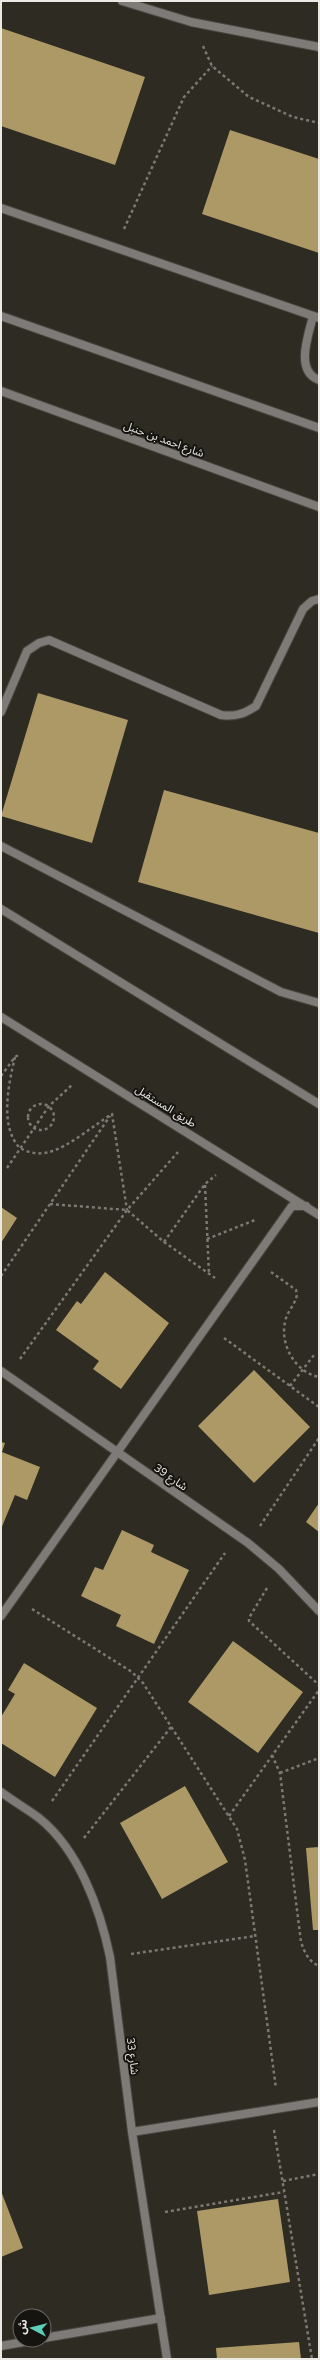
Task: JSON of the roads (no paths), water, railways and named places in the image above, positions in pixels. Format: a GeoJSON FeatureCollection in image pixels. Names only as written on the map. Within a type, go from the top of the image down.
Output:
{"type":"FeatureCollection","features":[{"type":"Feature","properties":{"kind":"street"},"geometry":{"type":"LineString","coordinates":[[122,1],[191,22],[319,47]]}},
{"type":"Feature","properties":{"kind":"street"},"geometry":{"type":"LineString","coordinates":[[1,208],[316,317],[305,364],[308,372],[319,380]]}},
{"type":"Feature","properties":{"kind":"street"},"geometry":{"type":"LineString","coordinates":[[1,316],[319,428]]}},
{"type":"Feature","properties":{"kind":"street","name":"شارع احمد بن حنبل"},"geometry":{"type":"LineString","coordinates":[[1,392],[319,507]]}},
{"type":"Feature","properties":{"kind":"street"},"geometry":{"type":"LineString","coordinates":[[1,712],[27,651],[39,643],[49,640],[221,715],[234,716],[246,713],[256,706],[303,609],[312,601],[319,599]]}},
{"type":"Feature","properties":{"kind":"street"},"geometry":{"type":"LineString","coordinates":[[1,846],[281,992],[319,1003]]}},
{"type":"Feature","properties":{"kind":"street"},"geometry":{"type":"LineString","coordinates":[[1,909],[319,1104]]}},
{"type":"Feature","properties":{"kind":"street","name":"طريق المستقبل"},"geometry":{"type":"LineString","coordinates":[[1,1017],[236,1161],[319,1215]]}},
{"type":"Feature","properties":{"kind":"street"},"geometry":{"type":"LineString","coordinates":[[1,1616],[292,1206],[306,1206]]}},
{"type":"Feature","properties":{"kind":"street","name":"شارع 39"},"geometry":{"type":"LineString","coordinates":[[4,1374],[248,1543],[279,1569],[319,1611]]}},
{"type":"Feature","properties":{"kind":"street","name":"شارع 33"},"geometry":{"type":"LineString","coordinates":[[1,1792],[40,1819],[70,1856],[96,1904],[104,1930],[110,1957],[132,2132],[167,2359]]}},
{"type":"Feature","properties":{"kind":"street"},"geometry":{"type":"LineString","coordinates":[[132,2132],[319,2102]]}},
{"type":"Feature","properties":{"kind":"street"},"geometry":{"type":"LineString","coordinates":[[52,2337],[161,2318]]}},
{"type":"Feature","properties":{"kind":"street"},"geometry":{"type":"LineString","coordinates":[[1,2346],[12,2344]]}}]}
